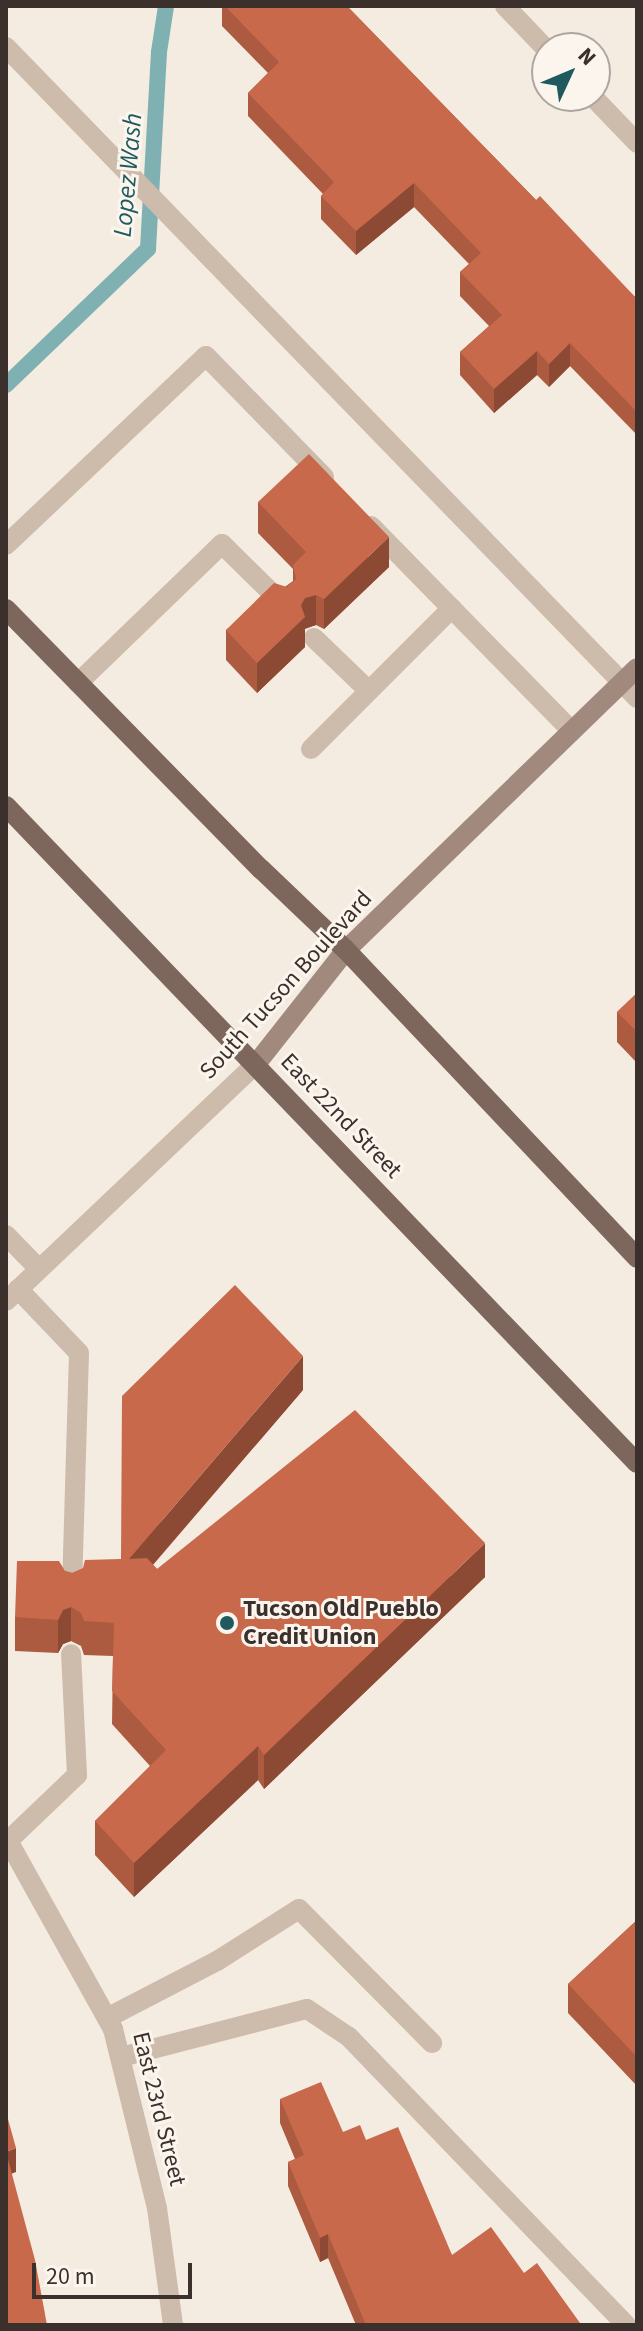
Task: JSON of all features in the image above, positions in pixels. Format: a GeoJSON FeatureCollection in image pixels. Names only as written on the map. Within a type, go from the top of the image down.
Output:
{"type":"FeatureCollection","features":[{"type":"Feature","properties":{"kind":"main road"},"geometry":{"type":"LineString","coordinates":[[6,609],[261,869],[346,950],[637,1258]]}},
{"type":"Feature","properties":{"kind":"main road","name":"East 22nd Street"},"geometry":{"type":"LineString","coordinates":[[6,806],[637,1463]]}},
{"type":"Feature","properties":{"kind":"street"},"geometry":{"type":"LineString","coordinates":[[505,6],[531,33]]}},
{"type":"Feature","properties":{"kind":"street"},"geometry":{"type":"LineString","coordinates":[[6,47],[630,675],[637,698]]}},
{"type":"Feature","properties":{"kind":"street"},"geometry":{"type":"LineString","coordinates":[[607,112],[637,143]]}},
{"type":"Feature","properties":{"kind":"street"},"geometry":{"type":"LineString","coordinates":[[6,545],[206,356],[340,494]]}},
{"type":"Feature","properties":{"kind":"street"},"geometry":{"type":"LineString","coordinates":[[362,516],[572,731]]}},
{"type":"Feature","properties":{"kind":"street"},"geometry":{"type":"LineString","coordinates":[[78,683],[222,544],[284,605]]}},
{"type":"Feature","properties":{"kind":"street"},"geometry":{"type":"LineString","coordinates":[[311,749],[452,608]]}},
{"type":"Feature","properties":{"kind":"street"},"geometry":{"type":"LineString","coordinates":[[314,638],[369,691]]}},
{"type":"Feature","properties":{"kind":"street","name":"South Tucson Boulevard"},"geometry":{"type":"LineString","coordinates":[[12,1295],[256,1064],[346,950],[630,675]]}},
{"type":"Feature","properties":{"kind":"street"},"geometry":{"type":"LineString","coordinates":[[6,1235],[39,1269]]}},
{"type":"Feature","properties":{"kind":"street"},"geometry":{"type":"LineString","coordinates":[[12,1295],[79,1353],[72,1594]]}},
{"type":"Feature","properties":{"kind":"street"},"geometry":{"type":"LineString","coordinates":[[8,1838],[77,1775],[71,1654]]}},
{"type":"Feature","properties":{"kind":"street","name":"East 23rd Street"},"geometry":{"type":"LineString","coordinates":[[8,1838],[107,2018],[121,2057],[157,2208],[173,2325]]}},
{"type":"Feature","properties":{"kind":"street"},"geometry":{"type":"LineString","coordinates":[[107,2018],[217,1961],[299,1909],[432,2043]]}},
{"type":"Feature","properties":{"kind":"street"},"geometry":{"type":"LineString","coordinates":[[121,2057],[307,2009],[349,2037],[626,2325]]}},
{"type":"Feature","properties":{"kind":"building"},"geometry":{"type":"Polygon","coordinates":[[[225,6],[347,6],[536,200],[540,196],[637,299],[637,412],[570,343],[549,364],[537,351],[494,389],[460,352],[502,315],[460,272],[481,253],[414,183],[356,231],[321,196],[334,182],[248,93],[279,62],[225,6]]]}},
{"type":"Feature","properties":{"kind":"building"},"geometry":{"type":"Polygon","coordinates":[[[309,454],[389,537],[324,599],[316,595],[305,598],[301,605],[305,617],[257,663],[226,630],[274,583],[287,587],[296,579],[293,565],[306,552],[258,502],[309,454]]]}},
{"type":"Feature","properties":{"kind":"building"},"geometry":{"type":"Polygon","coordinates":[[[637,993],[637,1032],[617,1012],[637,993]]]}},
{"type":"Feature","properties":{"kind":"building","name":"Tucson Old Pueblo Credit Union"},"geometry":{"type":"Polygon","coordinates":[[[235,1285],[303,1356],[129,1559],[147,1558],[157,1569],[355,1410],[485,1543],[264,1755],[258,1746],[134,1863],[95,1821],[166,1750],[112,1691],[114,1623],[84,1621],[81,1613],[71,1607],[63,1610],[58,1620],[15,1617],[17,1561],[59,1561],[65,1571],[72,1573],[83,1568],[85,1560],[121,1559],[122,1396],[235,1285]]]}},
{"type":"Feature","properties":{"kind":"building"},"geometry":{"type":"Polygon","coordinates":[[[637,1920],[637,2057],[568,1984],[637,1920]]]}},
{"type":"Feature","properties":{"kind":"building"},"geometry":{"type":"Polygon","coordinates":[[[321,2082],[343,2132],[360,2125],[366,2140],[398,2127],[452,2255],[491,2227],[524,2273],[537,2263],[580,2323],[366,2325],[328,2234],[320,2238],[288,2162],[304,2155],[280,2099],[321,2082]]]}},
{"type":"Feature","properties":{"kind":"building"},"geometry":{"type":"Polygon","coordinates":[[[6,2112],[16,2148],[6,2152],[6,2112]]]}},
{"type":"Feature","properties":{"kind":"building"},"geometry":{"type":"Polygon","coordinates":[[[6,2152],[35,2260],[47,2325],[6,2325],[6,2152]]]}},
{"type":"Feature","properties":{"kind":"waterway","name":"Lopez Wash"},"geometry":{"type":"LineString","coordinates":[[6,385],[148,249],[159,52],[166,6]]}},
{"type":"Feature","properties":{"kind":"place","name":"Tucson Old Pueblo Credit Union"},"geometry":{"type":"Point","coordinates":[227,1623]}}]}
